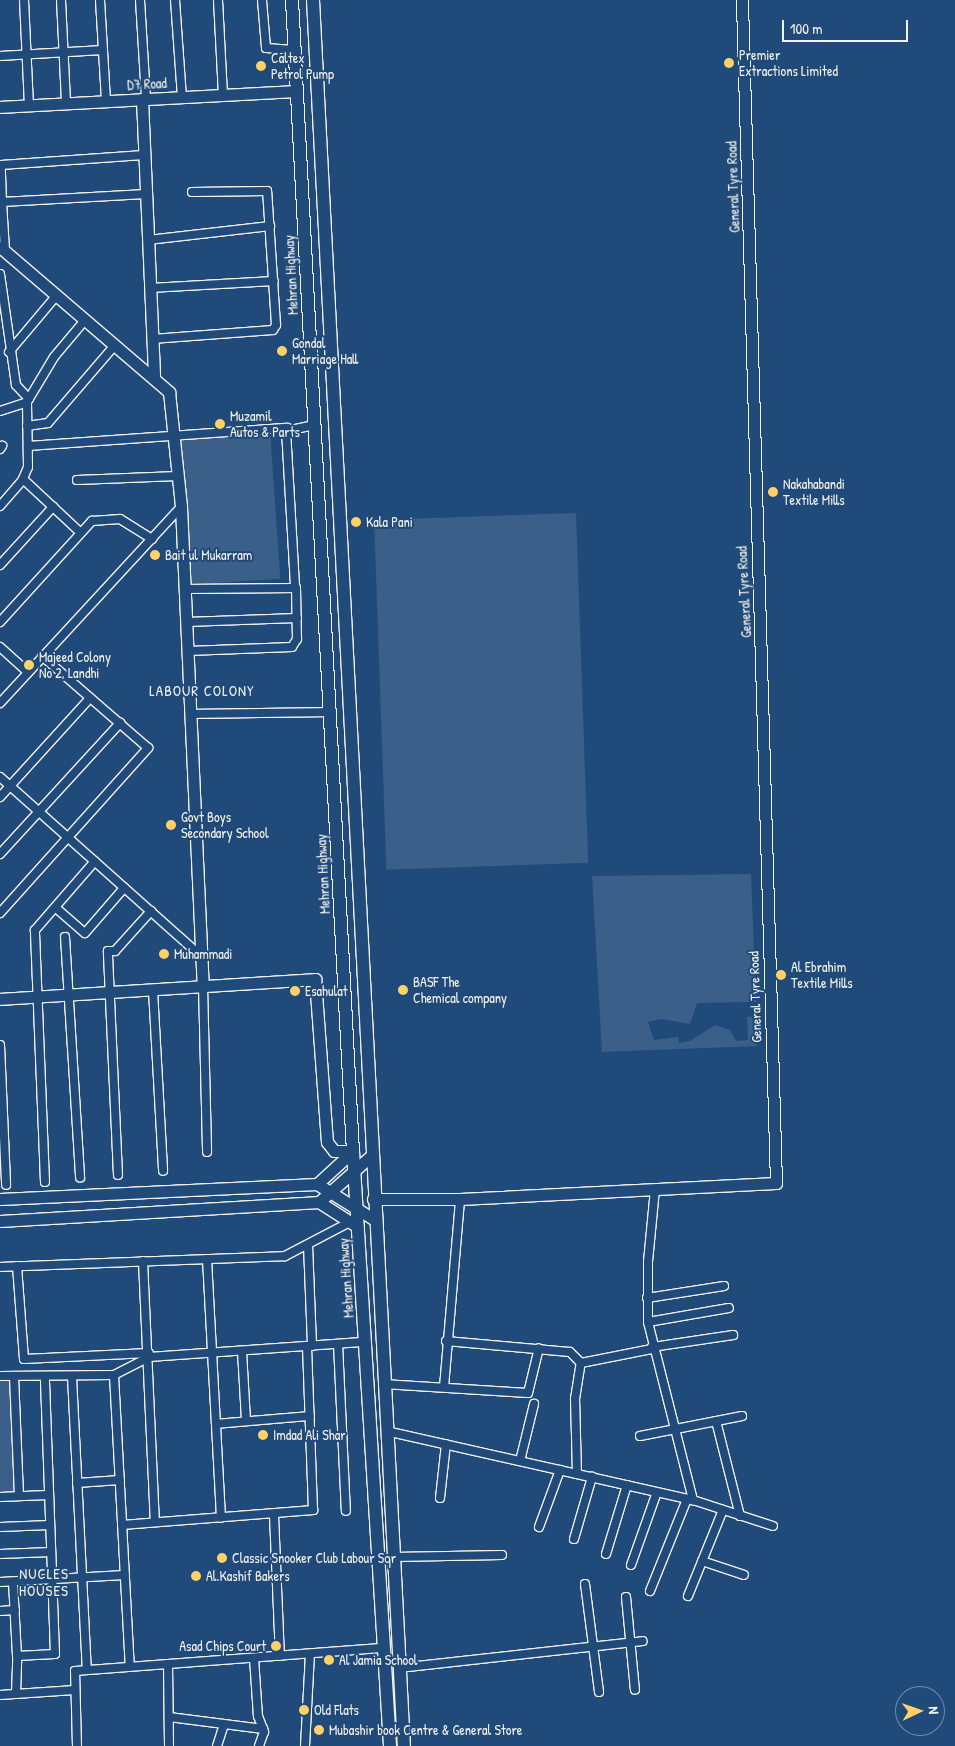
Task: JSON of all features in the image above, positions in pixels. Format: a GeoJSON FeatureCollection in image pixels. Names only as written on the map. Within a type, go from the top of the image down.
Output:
{"type":"FeatureCollection","features":[{"type":"Feature","properties":{"kind":"main road","name":"Mehran Highway"},"geometry":{"type":"LineString","coordinates":[[292,0],[357,1208],[354,1224],[365,1342],[390,1746]]}},
{"type":"Feature","properties":{"kind":"main road"},"geometry":{"type":"LineString","coordinates":[[313,0],[330,305],[383,1384],[404,1746]]}},
{"type":"Feature","properties":{"kind":"main road"},"geometry":{"type":"LineString","coordinates":[[308,306],[330,305]]}},
{"type":"Feature","properties":{"kind":"street"},"geometry":{"type":"LineString","coordinates":[[24,0],[29,106]]}},
{"type":"Feature","properties":{"kind":"street"},"geometry":{"type":"LineString","coordinates":[[61,0],[66,103]]}},
{"type":"Feature","properties":{"kind":"street"},"geometry":{"type":"LineString","coordinates":[[100,0],[106,101]]}},
{"type":"Feature","properties":{"kind":"street"},"geometry":{"type":"LineString","coordinates":[[140,0],[144,155],[154,379]]}},
{"type":"Feature","properties":{"kind":"street"},"geometry":{"type":"LineString","coordinates":[[175,0],[182,97]]}},
{"type":"Feature","properties":{"kind":"street"},"geometry":{"type":"LineString","coordinates":[[218,0],[223,95]]}},
{"type":"Feature","properties":{"kind":"street"},"geometry":{"type":"LineString","coordinates":[[262,0],[266,48],[294,50]]}},
{"type":"Feature","properties":{"kind":"street","name":"General Tyre Road"},"geometry":{"type":"LineString","coordinates":[[655,1189],[776,1183],[742,0]]}},
{"type":"Feature","properties":{"kind":"street"},"geometry":{"type":"LineString","coordinates":[[0,56],[104,50]]}},
{"type":"Feature","properties":{"kind":"street","name":"D7 Road"},"geometry":{"type":"LineString","coordinates":[[0,107],[296,91]]}},
{"type":"Feature","properties":{"kind":"street"},"geometry":{"type":"LineString","coordinates":[[144,155],[1,165],[2,248],[169,392],[181,507],[203,986],[207,1152]]}},
{"type":"Feature","properties":{"kind":"street"},"geometry":{"type":"LineString","coordinates":[[152,339],[273,330],[276,325],[270,226],[265,188],[192,192]]}},
{"type":"Feature","properties":{"kind":"street"},"geometry":{"type":"LineString","coordinates":[[2,202],[146,194]]}},
{"type":"Feature","properties":{"kind":"street"},"geometry":{"type":"LineString","coordinates":[[148,240],[270,226]]}},
{"type":"Feature","properties":{"kind":"street"},"geometry":{"type":"LineString","coordinates":[[0,274],[9,352],[16,385],[28,401]]}},
{"type":"Feature","properties":{"kind":"street"},"geometry":{"type":"LineString","coordinates":[[150,288],[274,281]]}},
{"type":"Feature","properties":{"kind":"street"},"geometry":{"type":"LineString","coordinates":[[9,352],[57,295]]}},
{"type":"Feature","properties":{"kind":"street"},"geometry":{"type":"LineString","coordinates":[[0,506],[23,480],[28,446],[28,401],[54,357],[86,320]]}},
{"type":"Feature","properties":{"kind":"street"},"geometry":{"type":"LineString","coordinates":[[27,426],[48,424],[115,345]]}},
{"type":"Feature","properties":{"kind":"street"},"geometry":{"type":"LineString","coordinates":[[0,411],[28,401]]}},
{"type":"Feature","properties":{"kind":"street"},"geometry":{"type":"LineString","coordinates":[[28,446],[314,425]]}},
{"type":"Feature","properties":{"kind":"street"},"geometry":{"type":"LineString","coordinates":[[188,651],[292,647],[297,639],[288,428]]}},
{"type":"Feature","properties":{"kind":"street"},"geometry":{"type":"LineString","coordinates":[[78,480],[178,476]]}},
{"type":"Feature","properties":{"kind":"street"},"geometry":{"type":"LineString","coordinates":[[23,480],[81,533]]}},
{"type":"Feature","properties":{"kind":"street"},"geometry":{"type":"LineString","coordinates":[[0,565],[53,507]]}},
{"type":"Feature","properties":{"kind":"street"},"geometry":{"type":"LineString","coordinates":[[0,703],[181,507]]}},
{"type":"Feature","properties":{"kind":"street"},"geometry":{"type":"LineString","coordinates":[[0,622],[92,521],[120,519],[152,539]]}},
{"type":"Feature","properties":{"kind":"street"},"geometry":{"type":"LineString","coordinates":[[185,589],[295,586]]}},
{"type":"Feature","properties":{"kind":"street"},"geometry":{"type":"LineString","coordinates":[[186,622],[297,618]]}},
{"type":"Feature","properties":{"kind":"street"},"geometry":{"type":"LineString","coordinates":[[2,653],[28,672]]}},
{"type":"Feature","properties":{"kind":"street"},"geometry":{"type":"LineString","coordinates":[[0,912],[69,838],[148,748],[42,656]]}},
{"type":"Feature","properties":{"kind":"street"},"geometry":{"type":"LineString","coordinates":[[0,797],[90,698]]}},
{"type":"Feature","properties":{"kind":"street"},"geometry":{"type":"LineString","coordinates":[[190,714],[329,712]]}},
{"type":"Feature","properties":{"kind":"street"},"geometry":{"type":"LineString","coordinates":[[0,854],[120,724]]}},
{"type":"Feature","properties":{"kind":"street"},"geometry":{"type":"LineString","coordinates":[[0,777],[201,956]]}},
{"type":"Feature","properties":{"kind":"street"},"geometry":{"type":"LineString","coordinates":[[45,1182],[34,997],[35,930],[95,861]]}},
{"type":"Feature","properties":{"kind":"street"},"geometry":{"type":"LineString","coordinates":[[56,908],[85,933],[124,888]]}},
{"type":"Feature","properties":{"kind":"street"},"geometry":{"type":"LineString","coordinates":[[118,1175],[108,950],[115,951],[151,911]]}},
{"type":"Feature","properties":{"kind":"street"},"geometry":{"type":"LineString","coordinates":[[65,937],[80,1178]]}},
{"type":"Feature","properties":{"kind":"street"},"geometry":{"type":"LineString","coordinates":[[0,999],[315,978],[327,1142],[334,1151],[353,1151]]}},
{"type":"Feature","properties":{"kind":"street"},"geometry":{"type":"LineString","coordinates":[[153,990],[163,1171]]}},
{"type":"Feature","properties":{"kind":"street"},"geometry":{"type":"LineString","coordinates":[[0,1045],[6,1185]]}},
{"type":"Feature","properties":{"kind":"street"},"geometry":{"type":"LineString","coordinates":[[317,1184],[353,1151]]}},
{"type":"Feature","properties":{"kind":"street"},"geometry":{"type":"LineString","coordinates":[[319,1202],[372,1155]]}},
{"type":"Feature","properties":{"kind":"street"},"geometry":{"type":"LineString","coordinates":[[0,1199],[317,1184],[375,1220]]}},
{"type":"Feature","properties":{"kind":"street"},"geometry":{"type":"LineString","coordinates":[[374,1199],[460,1199],[655,1189],[647,1298],[648,1322],[652,1348],[677,1428],[690,1500],[650,1591]]}},
{"type":"Feature","properties":{"kind":"street"},"geometry":{"type":"LineString","coordinates":[[444,1387],[446,1341],[460,1199]]}},
{"type":"Feature","properties":{"kind":"street"},"geometry":{"type":"LineString","coordinates":[[0,1221],[319,1202],[354,1224]]}},
{"type":"Feature","properties":{"kind":"street"},"geometry":{"type":"LineString","coordinates":[[0,1267],[285,1256],[354,1224]]}},
{"type":"Feature","properties":{"kind":"street"},"geometry":{"type":"LineString","coordinates":[[122,1525],[155,1521],[274,1515],[313,1510],[308,1245]]}},
{"type":"Feature","properties":{"kind":"street"},"geometry":{"type":"LineString","coordinates":[[207,1259],[221,1518]]}},
{"type":"Feature","properties":{"kind":"street"},"geometry":{"type":"LineString","coordinates":[[143,1261],[149,1355],[155,1521]]}},
{"type":"Feature","properties":{"kind":"street"},"geometry":{"type":"LineString","coordinates":[[18,1266],[24,1359],[212,1353],[365,1342]]}},
{"type":"Feature","properties":{"kind":"street"},"geometry":{"type":"LineString","coordinates":[[647,1298],[724,1286]]}},
{"type":"Feature","properties":{"kind":"street"},"geometry":{"type":"LineString","coordinates":[[648,1322],[729,1308]]}},
{"type":"Feature","properties":{"kind":"street"},"geometry":{"type":"LineString","coordinates":[[581,1363],[733,1334]]}},
{"type":"Feature","properties":{"kind":"street"},"geometry":{"type":"LineString","coordinates":[[446,1341],[570,1352],[581,1363]]}},
{"type":"Feature","properties":{"kind":"street"},"geometry":{"type":"LineString","coordinates":[[338,1344],[346,1511]]}},
{"type":"Feature","properties":{"kind":"street"},"geometry":{"type":"LineString","coordinates":[[383,1384],[528,1393],[539,1348]]}},
{"type":"Feature","properties":{"kind":"street"},"geometry":{"type":"LineString","coordinates":[[242,1351],[246,1421]]}},
{"type":"Feature","properties":{"kind":"street"},"geometry":{"type":"LineString","coordinates":[[0,1376],[72,1377],[114,1375],[149,1355]]}},
{"type":"Feature","properties":{"kind":"street"},"geometry":{"type":"LineString","coordinates":[[577,1474],[575,1399],[581,1363]]}},
{"type":"Feature","properties":{"kind":"street"},"geometry":{"type":"LineString","coordinates":[[114,1375],[130,1667]]}},
{"type":"Feature","properties":{"kind":"street"},"geometry":{"type":"LineString","coordinates":[[14,1376],[20,1496]]}},
{"type":"Feature","properties":{"kind":"street"},"geometry":{"type":"LineString","coordinates":[[17,1656],[55,1654],[45,1376]]}},
{"type":"Feature","properties":{"kind":"street"},"geometry":{"type":"LineString","coordinates":[[72,1377],[87,1670]]}},
{"type":"Feature","properties":{"kind":"street"},"geometry":{"type":"LineString","coordinates":[[520,1461],[534,1404]]}},
{"type":"Feature","properties":{"kind":"street"},"geometry":{"type":"LineString","coordinates":[[216,1424],[310,1416]]}},
{"type":"Feature","properties":{"kind":"street"},"geometry":{"type":"LineString","coordinates":[[640,1436],[742,1416]]}},
{"type":"Feature","properties":{"kind":"street"},"geometry":{"type":"LineString","coordinates":[[716,1421],[740,1516]]}},
{"type":"Feature","properties":{"kind":"street"},"geometry":{"type":"LineString","coordinates":[[386,1430],[690,1500],[773,1526]]}},
{"type":"Feature","properties":{"kind":"street"},"geometry":{"type":"LineString","coordinates":[[440,1498],[446,1444]]}},
{"type":"Feature","properties":{"kind":"street"},"geometry":{"type":"LineString","coordinates":[[539,1527],[560,1470]]}},
{"type":"Feature","properties":{"kind":"street"},"geometry":{"type":"LineString","coordinates":[[574,1539],[592,1478]]}},
{"type":"Feature","properties":{"kind":"street"},"geometry":{"type":"LineString","coordinates":[[77,1483],[120,1480]]}},
{"type":"Feature","properties":{"kind":"street"},"geometry":{"type":"LineString","coordinates":[[606,1554],[627,1485]]}},
{"type":"Feature","properties":{"kind":"street"},"geometry":{"type":"LineString","coordinates":[[631,1565],[657,1492]]}},
{"type":"Feature","properties":{"kind":"street"},"geometry":{"type":"LineString","coordinates":[[0,1497],[48,1495]]}},
{"type":"Feature","properties":{"kind":"street"},"geometry":{"type":"LineString","coordinates":[[688,1596],[724,1510]]}},
{"type":"Feature","properties":{"kind":"street"},"geometry":{"type":"LineString","coordinates":[[274,1515],[280,1656]]}},
{"type":"Feature","properties":{"kind":"street"},"geometry":{"type":"LineString","coordinates":[[0,1527],[50,1525]]}},
{"type":"Feature","properties":{"kind":"street"},"geometry":{"type":"LineString","coordinates":[[0,1554],[51,1552]]}},
{"type":"Feature","properties":{"kind":"street"},"geometry":{"type":"LineString","coordinates":[[393,1557],[502,1555]]}},
{"type":"Feature","properties":{"kind":"street"},"geometry":{"type":"LineString","coordinates":[[702,1561],[744,1575]]}},
{"type":"Feature","properties":{"kind":"street"},"geometry":{"type":"LineString","coordinates":[[0,1582],[125,1575]]}},
{"type":"Feature","properties":{"kind":"street"},"geometry":{"type":"LineString","coordinates":[[13,1582],[17,1656],[16,1694]]}},
{"type":"Feature","properties":{"kind":"street"},"geometry":{"type":"LineString","coordinates":[[585,1584],[599,1692]]}},
{"type":"Feature","properties":{"kind":"street"},"geometry":{"type":"LineString","coordinates":[[626,1597],[635,1690]]}},
{"type":"Feature","properties":{"kind":"street"},"geometry":{"type":"LineString","coordinates":[[0,1611],[15,1610]]}},
{"type":"Feature","properties":{"kind":"street"},"geometry":{"type":"LineString","coordinates":[[400,1668],[643,1641]]}},
{"type":"Feature","properties":{"kind":"street"},"geometry":{"type":"LineString","coordinates":[[78,1746],[75,1671],[384,1648]]}},
{"type":"Feature","properties":{"kind":"street"},"geometry":{"type":"LineString","coordinates":[[305,1746],[310,1654]]}},
{"type":"Feature","properties":{"kind":"street"},"geometry":{"type":"LineString","coordinates":[[254,1658],[258,1716],[263,1729],[259,1746]]}},
{"type":"Feature","properties":{"kind":"street"},"geometry":{"type":"LineString","coordinates":[[168,1664],[169,1746]]}},
{"type":"Feature","properties":{"kind":"street"},"geometry":{"type":"LineString","coordinates":[[0,1694],[75,1690]]}},
{"type":"Feature","properties":{"kind":"street"},"geometry":{"type":"LineString","coordinates":[[169,1717],[224,1726],[263,1729]]}},
{"type":"Feature","properties":{"kind":"street"},"geometry":{"type":"LineString","coordinates":[[217,1746],[224,1726]]}},
{"type":"Feature","properties":{"kind":"shaded area"},"geometry":{"type":"Polygon","coordinates":[[[270,431],[280,579],[192,585],[181,437],[270,431]]]}},
{"type":"Feature","properties":{"kind":"shaded area"},"geometry":{"type":"Polygon","coordinates":[[[576,513],[588,863],[386,870],[374,520],[576,513]]]}},
{"type":"Feature","properties":{"kind":"shaded area"},"geometry":{"type":"Polygon","coordinates":[[[751,874],[756,1002],[697,1003],[690,1024],[661,1019],[648,1022],[654,1040],[678,1037],[679,1043],[690,1041],[715,1025],[730,1030],[736,1041],[748,1040],[747,1017],[756,1016],[757,1046],[602,1052],[592,876],[751,874]]]}},
{"type":"Feature","properties":{"kind":"shaded area"},"geometry":{"type":"Polygon","coordinates":[[[0,1379],[10,1379],[17,1493],[0,1494],[0,1379]]]}},
{"type":"Feature","properties":{"kind":"place","name":"Premier Extractions Limited"},"geometry":{"type":"Point","coordinates":[729,63]}},
{"type":"Feature","properties":{"kind":"place","name":"Caltex Petrol Pump"},"geometry":{"type":"Point","coordinates":[261,66]}},
{"type":"Feature","properties":{"kind":"place","name":"Gondal Marriage Hall"},"geometry":{"type":"Point","coordinates":[282,351]}},
{"type":"Feature","properties":{"kind":"place","name":"Muzamil Autos & Parts"},"geometry":{"type":"Point","coordinates":[220,424]}},
{"type":"Feature","properties":{"kind":"place","name":"Nakahabandi Textile Mills"},"geometry":{"type":"Point","coordinates":[773,492]}},
{"type":"Feature","properties":{"kind":"place","name":"Kala Pani"},"geometry":{"type":"Point","coordinates":[356,522]}},
{"type":"Feature","properties":{"kind":"place","name":"Bait ul Mukarram"},"geometry":{"type":"Point","coordinates":[155,555]}},
{"type":"Feature","properties":{"kind":"place","name":"Majeed Colony No 2, Landhi"},"geometry":{"type":"Point","coordinates":[29,665]}},
{"type":"Feature","properties":{"kind":"place","name":"Govt Boys Secondary School"},"geometry":{"type":"Point","coordinates":[171,825]}},
{"type":"Feature","properties":{"kind":"place","name":"Muhammadi"},"geometry":{"type":"Point","coordinates":[164,954]}},
{"type":"Feature","properties":{"kind":"place","name":"Al Ebrahim Textile Mills"},"geometry":{"type":"Point","coordinates":[781,975]}},
{"type":"Feature","properties":{"kind":"place","name":"BASF The Chemical company"},"geometry":{"type":"Point","coordinates":[403,990]}},
{"type":"Feature","properties":{"kind":"place","name":"Esahulat"},"geometry":{"type":"Point","coordinates":[295,991]}},
{"type":"Feature","properties":{"kind":"place","name":"Imdad Ali Shar"},"geometry":{"type":"Point","coordinates":[263,1435]}},
{"type":"Feature","properties":{"kind":"place","name":"Classic Snooker Club Labour Sqr"},"geometry":{"type":"Point","coordinates":[222,1558]}},
{"type":"Feature","properties":{"kind":"place","name":"Al.Kashif Bakers"},"geometry":{"type":"Point","coordinates":[196,1576]}},
{"type":"Feature","properties":{"kind":"place","name":"Asad Chips Court"},"geometry":{"type":"Point","coordinates":[276,1646]}},
{"type":"Feature","properties":{"kind":"place","name":"Al Jamia School"},"geometry":{"type":"Point","coordinates":[329,1660]}},
{"type":"Feature","properties":{"kind":"place","name":"Old Flats"},"geometry":{"type":"Point","coordinates":[304,1710]}},
{"type":"Feature","properties":{"kind":"place","name":"Mubashir book Centre & General Store"},"geometry":{"type":"Point","coordinates":[319,1730]}},
{"type":"Feature","properties":{"kind":"district","name":"LABOUR COLONY"},"geometry":{"type":"Point","coordinates":[202,691]}},
{"type":"Feature","properties":{"kind":"district","name":"NUCLES HOUSES"},"geometry":{"type":"Point","coordinates":[44,1582]}}]}
